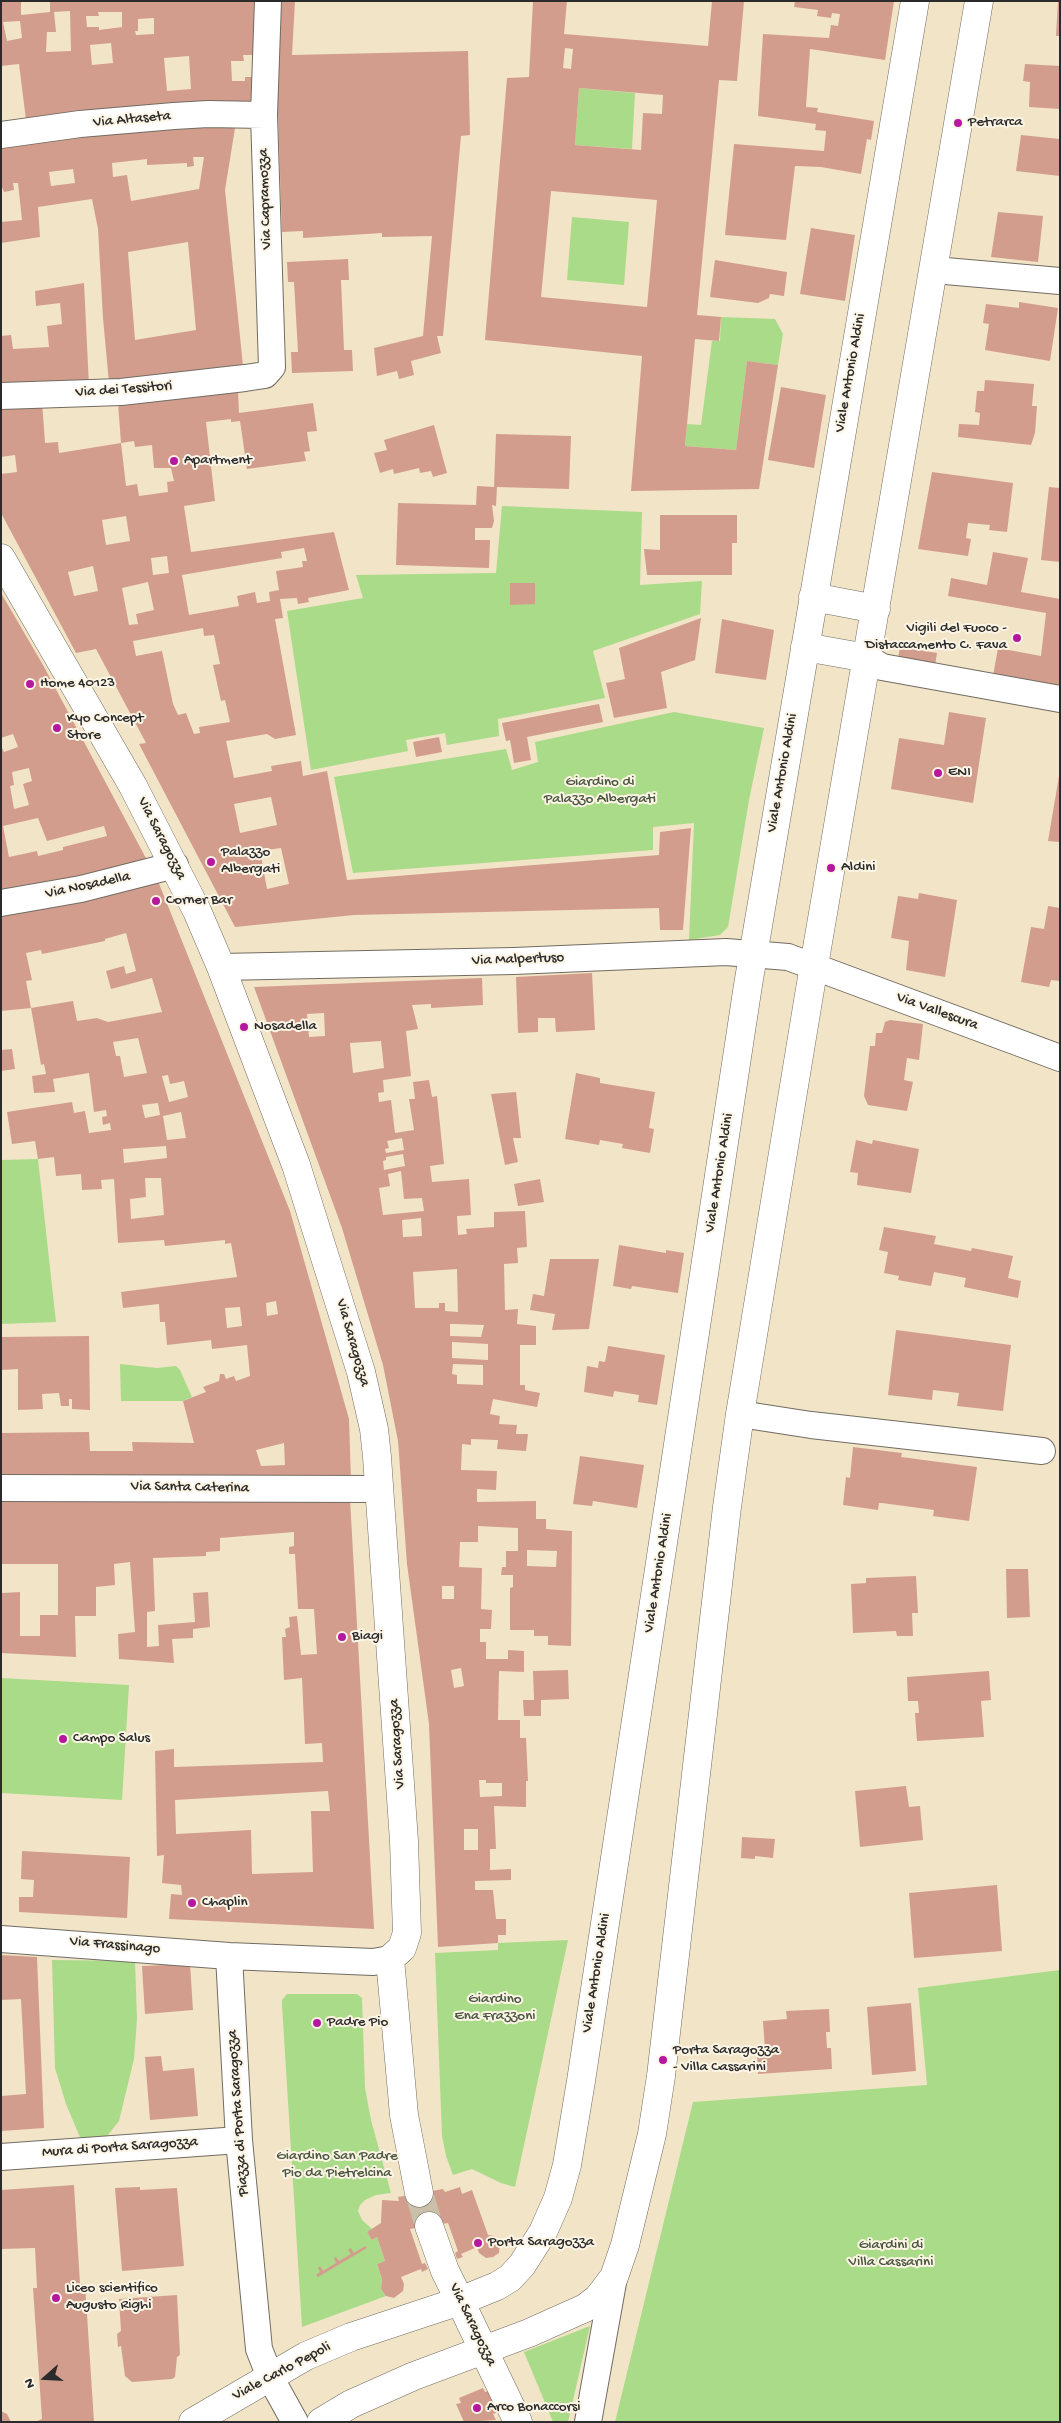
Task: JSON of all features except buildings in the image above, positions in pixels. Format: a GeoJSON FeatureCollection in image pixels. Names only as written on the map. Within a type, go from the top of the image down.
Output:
{"type":"FeatureCollection","features":[{"type":"Feature","properties":{"kind":"main road","name":"Viale Antonio Aldini"},"geometry":{"type":"LineString","coordinates":[[460,2301],[510,2278],[522,2264],[547,2223],[558,2198],[566,2165],[754,954],[915,1]]}},
{"type":"Feature","properties":{"kind":"main road"},"geometry":{"type":"LineString","coordinates":[[321,2422],[373,2394],[585,2308],[598,2298],[614,2277],[625,2245],[652,2134],[659,2090],[726,1516],[740,1414],[814,967],[979,1]]}},
{"type":"Feature","properties":{"kind":"main road","name":"Via Saragozza"},"geometry":{"type":"LineString","coordinates":[[4,570],[99,725],[175,864],[221,967],[296,1165],[361,1372],[374,1429],[401,1768],[408,1918],[407,1933],[402,1948],[390,1959]]}},
{"type":"Feature","properties":{"kind":"main road"},"geometry":{"type":"LineString","coordinates":[[814,597],[876,609]]}},
{"type":"Feature","properties":{"kind":"main road"},"geometry":{"type":"LineString","coordinates":[[805,647],[867,658]]}},
{"type":"Feature","properties":{"kind":"main road"},"geometry":{"type":"LineString","coordinates":[[390,1959],[404,2115],[419,2193]]}},
{"type":"Feature","properties":{"kind":"main road","name":"Via Saragozza"},"geometry":{"type":"LineString","coordinates":[[429,2226],[445,2272],[518,2422]]}},
{"type":"Feature","properties":{"kind":"main road","name":"Viale Carlo Pepoli"},"geometry":{"type":"LineString","coordinates":[[193,2422],[306,2356],[351,2337],[460,2301]]}},
{"type":"Feature","properties":{"kind":"street","name":"Via Capramozza"},"geometry":{"type":"LineString","coordinates":[[246,378],[265,375],[272,367],[264,115],[268,1]]}},
{"type":"Feature","properties":{"kind":"street","name":"Via Altaseta"},"geometry":{"type":"LineString","coordinates":[[1,135],[147,118],[208,114],[264,115]]}},
{"type":"Feature","properties":{"kind":"street"},"geometry":{"type":"LineString","coordinates":[[934,270],[1060,281]]}},
{"type":"Feature","properties":{"kind":"street","name":"Via dei Tessitori"},"geometry":{"type":"LineString","coordinates":[[1,396],[121,392],[246,378]]}},
{"type":"Feature","properties":{"kind":"street"},"geometry":{"type":"LineString","coordinates":[[867,658],[882,667],[1060,699]]}},
{"type":"Feature","properties":{"kind":"street","name":"Via Nosadella"},"geometry":{"type":"LineString","coordinates":[[1,903],[80,889],[175,864]]}},
{"type":"Feature","properties":{"kind":"street","name":"Via Malpertuso"},"geometry":{"type":"LineString","coordinates":[[221,967],[514,961],[726,952],[788,957],[814,967]]}},
{"type":"Feature","properties":{"kind":"street","name":"Via Vallescura"},"geometry":{"type":"LineString","coordinates":[[814,967],[1060,1058]]}},
{"type":"Feature","properties":{"kind":"street"},"geometry":{"type":"LineString","coordinates":[[740,1414],[811,1425],[1042,1451]]}},
{"type":"Feature","properties":{"kind":"street","name":"Via Santa Caterina"},"geometry":{"type":"LineString","coordinates":[[1,1488],[379,1489]]}},
{"type":"Feature","properties":{"kind":"street","name":"Via Frassinago"},"geometry":{"type":"LineString","coordinates":[[1,1938],[229,1956]]}},
{"type":"Feature","properties":{"kind":"street"},"geometry":{"type":"LineString","coordinates":[[229,1956],[373,1962],[390,1959]]}},
{"type":"Feature","properties":{"kind":"street","name":"Piazza di Porta Saragozza"},"geometry":{"type":"LineString","coordinates":[[229,1956],[239,2140],[255,2324],[259,2349],[270,2377],[295,2422]]}},
{"type":"Feature","properties":{"kind":"street","name":"Mura di Porta Saragozza"},"geometry":{"type":"LineString","coordinates":[[1,2157],[239,2140]]}},
{"type":"Feature","properties":{"kind":"street"},"geometry":{"type":"LineString","coordinates":[[588,2422],[614,2277]]}},
{"type":"Feature","properties":{"kind":"green space"},"geometry":{"type":"Polygon","coordinates":[[[579,88],[635,93],[632,149],[575,145],[579,88]]]}},
{"type":"Feature","properties":{"kind":"green space"},"geometry":{"type":"Polygon","coordinates":[[[572,217],[629,222],[624,285],[567,280],[572,217]]]}},
{"type":"Feature","properties":{"kind":"green space"},"geometry":{"type":"Polygon","coordinates":[[[721,317],[775,319],[783,334],[778,365],[747,361],[736,450],[685,446],[687,424],[701,425],[712,341],[720,341],[721,317]]]}},
{"type":"Feature","properties":{"kind":"green space"},"geometry":{"type":"Polygon","coordinates":[[[502,506],[642,512],[640,585],[702,581],[700,614],[593,651],[605,698],[498,719],[499,736],[447,745],[445,733],[406,740],[408,751],[311,770],[287,611],[363,598],[356,575],[496,573],[502,506]]]}},
{"type":"Feature","properties":{"kind":"green space","name":"Giardino di Palazzo Albergati"},"geometry":{"type":"Polygon","coordinates":[[[674,712],[764,728],[749,800],[728,927],[720,935],[689,940],[694,823],[653,827],[653,850],[353,873],[334,777],[506,749],[512,770],[538,762],[535,742],[674,712]]]}},
{"type":"Feature","properties":{"kind":"green space"},"geometry":{"type":"Polygon","coordinates":[[[38,1159],[56,1322],[1,1324],[1,1160],[38,1159]]]}},
{"type":"Feature","properties":{"kind":"green space"},"geometry":{"type":"Polygon","coordinates":[[[120,1364],[157,1368],[176,1366],[180,1370],[192,1397],[183,1401],[121,1401],[120,1364]]]}},
{"type":"Feature","properties":{"kind":"green space","name":"Campo Salus"},"geometry":{"type":"Polygon","coordinates":[[[1,1678],[129,1685],[122,1800],[1,1793],[1,1678]]]}},
{"type":"Feature","properties":{"kind":"green space","name":"Giardino Ena Frazzoni"},"geometry":{"type":"Polygon","coordinates":[[[568,1940],[515,2187],[501,2183],[472,2169],[453,2175],[446,2156],[442,2136],[435,1953],[498,1950],[498,1943],[568,1940]]]}},
{"type":"Feature","properties":{"kind":"green space"},"geometry":{"type":"Polygon","coordinates":[[[52,1960],[135,1961],[137,2019],[134,2059],[119,2121],[104,2140],[82,2142],[66,2104],[55,2068],[52,1960]]]}},
{"type":"Feature","properties":{"kind":"green space","name":"Giardini di Villa Cassarini"},"geometry":{"type":"Polygon","coordinates":[[[1060,1970],[1060,2422],[615,2422],[693,2102],[927,2085],[918,1988],[1060,1970]]]}},
{"type":"Feature","properties":{"kind":"green space","name":"Giardino San Padre Pio da Pietrelcina"},"geometry":{"type":"Polygon","coordinates":[[[287,1994],[357,1994],[362,1998],[365,2088],[371,2120],[391,2193],[376,2195],[365,2200],[360,2205],[358,2211],[362,2220],[372,2229],[367,2232],[372,2240],[377,2237],[385,2261],[377,2264],[382,2279],[381,2289],[386,2296],[302,2327],[282,2005],[282,2000],[287,1994]]]}},
{"type":"Feature","properties":{"kind":"green space"},"geometry":{"type":"Polygon","coordinates":[[[590,2326],[568,2422],[553,2422],[524,2352],[590,2326]]]}},
{"type":"Feature","properties":{"kind":"tunnel"},"geometry":{"type":"LineString","coordinates":[[419,2193],[429,2226]]}},
{"type":"Feature","properties":{"kind":"place","name":"Petrarca"},"geometry":{"type":"Point","coordinates":[958,123]}},
{"type":"Feature","properties":{"kind":"place","name":"Apartment"},"geometry":{"type":"Point","coordinates":[174,461]}},
{"type":"Feature","properties":{"kind":"place","name":"Vigili del Fuoco - Distaccamento C. Fava"},"geometry":{"type":"Point","coordinates":[1017,638]}},
{"type":"Feature","properties":{"kind":"place","name":"Home 40123"},"geometry":{"type":"Point","coordinates":[30,684]}},
{"type":"Feature","properties":{"kind":"place","name":"Kyo Concept Store"},"geometry":{"type":"Point","coordinates":[57,728]}},
{"type":"Feature","properties":{"kind":"place","name":"ENI"},"geometry":{"type":"Point","coordinates":[938,773]}},
{"type":"Feature","properties":{"kind":"place","name":"Palazzo Albergati"},"geometry":{"type":"Point","coordinates":[211,862]}},
{"type":"Feature","properties":{"kind":"place","name":"Aldini"},"geometry":{"type":"Point","coordinates":[831,868]}},
{"type":"Feature","properties":{"kind":"place","name":"Corner Bar"},"geometry":{"type":"Point","coordinates":[156,901]}},
{"type":"Feature","properties":{"kind":"place","name":"Nosadella"},"geometry":{"type":"Point","coordinates":[244,1027]}},
{"type":"Feature","properties":{"kind":"place","name":"Biagi"},"geometry":{"type":"Point","coordinates":[342,1637]}},
{"type":"Feature","properties":{"kind":"place","name":"Campo Salus"},"geometry":{"type":"Point","coordinates":[63,1739]}},
{"type":"Feature","properties":{"kind":"place","name":"Chaplin"},"geometry":{"type":"Point","coordinates":[192,1903]}},
{"type":"Feature","properties":{"kind":"place","name":"Padre Pio"},"geometry":{"type":"Point","coordinates":[317,2023]}},
{"type":"Feature","properties":{"kind":"place","name":"Porta Saragozza - Villa Cassarini"},"geometry":{"type":"Point","coordinates":[663,2060]}},
{"type":"Feature","properties":{"kind":"place","name":"Porta Saragozza"},"geometry":{"type":"Point","coordinates":[478,2243]}},
{"type":"Feature","properties":{"kind":"place","name":"Liceo scientifico Augusto Righi"},"geometry":{"type":"Point","coordinates":[56,2298]}},
{"type":"Feature","properties":{"kind":"place","name":"Arco Bonaccorsi"},"geometry":{"type":"Point","coordinates":[477,2408]}}]}
